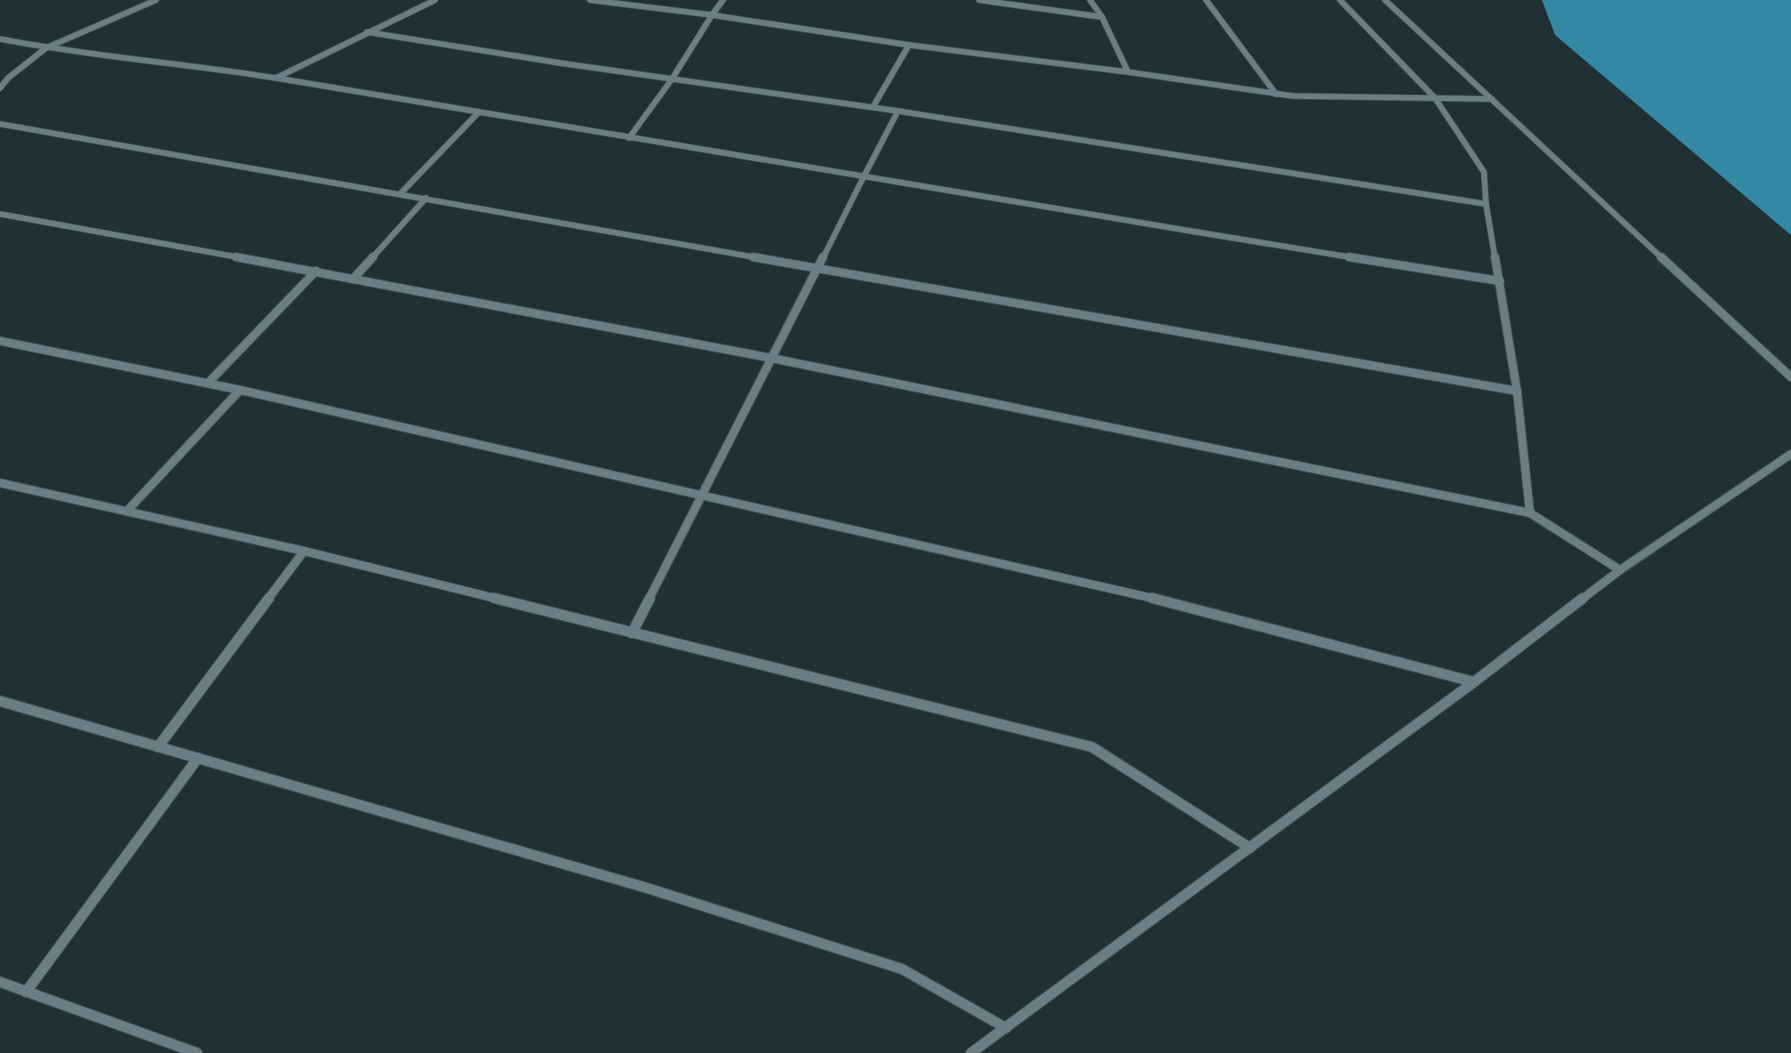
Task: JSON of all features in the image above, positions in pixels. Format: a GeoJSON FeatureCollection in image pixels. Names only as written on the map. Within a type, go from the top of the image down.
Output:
{"type":"FeatureCollection","features":[{"type":"Feature","properties":{"kind":"street"},"geometry":{"type":"LineString","coordinates":[[0,88],[8,78],[46,48],[156,0]]}},
{"type":"Feature","properties":{"kind":"street"},"geometry":{"type":"LineString","coordinates":[[276,78],[367,32],[435,0]]}},
{"type":"Feature","properties":{"kind":"street"},"geometry":{"type":"LineString","coordinates":[[590,0],[712,15],[909,45],[1128,72],[1293,96],[1492,99]]}},
{"type":"Feature","properties":{"kind":"street"},"geometry":{"type":"LineString","coordinates":[[629,138],[672,79],[723,0]]}},
{"type":"Feature","properties":{"kind":"street"},"geometry":{"type":"LineString","coordinates":[[979,0],[1102,17]]}},
{"type":"Feature","properties":{"kind":"street"},"geometry":{"type":"LineString","coordinates":[[1090,0],[1102,17],[1128,72]]}},
{"type":"Feature","properties":{"kind":"street"},"geometry":{"type":"LineString","coordinates":[[1206,0],[1276,94]]}},
{"type":"Feature","properties":{"kind":"street"},"geometry":{"type":"LineString","coordinates":[[1340,0],[1435,98],[1484,172],[1486,204],[1500,281],[1517,391],[1530,513]]}},
{"type":"Feature","properties":{"kind":"street"},"geometry":{"type":"LineString","coordinates":[[1385,0],[1791,377]]}},
{"type":"Feature","properties":{"kind":"street"},"geometry":{"type":"LineString","coordinates":[[367,32],[672,79],[873,107],[1486,204]]}},
{"type":"Feature","properties":{"kind":"street"},"geometry":{"type":"LineString","coordinates":[[0,39],[46,48],[276,78],[863,178],[1500,281]]}},
{"type":"Feature","properties":{"kind":"street"},"geometry":{"type":"LineString","coordinates":[[873,107],[909,45]]}},
{"type":"Feature","properties":{"kind":"street"},"geometry":{"type":"LineString","coordinates":[[632,633],[898,111]]}},
{"type":"Feature","properties":{"kind":"street"},"geometry":{"type":"LineString","coordinates":[[401,193],[478,113]]}},
{"type":"Feature","properties":{"kind":"street"},"geometry":{"type":"LineString","coordinates":[[0,124],[401,193],[1517,391]]}},
{"type":"Feature","properties":{"kind":"street"},"geometry":{"type":"LineString","coordinates":[[353,279],[426,198]]}},
{"type":"Feature","properties":{"kind":"street"},"geometry":{"type":"LineString","coordinates":[[0,214],[316,271],[771,358],[1530,513],[1620,570]]}},
{"type":"Feature","properties":{"kind":"street"},"geometry":{"type":"LineString","coordinates":[[208,383],[316,271]]}},
{"type":"Feature","properties":{"kind":"street"},"geometry":{"type":"LineString","coordinates":[[0,341],[240,390],[1120,590],[1474,682]]}},
{"type":"Feature","properties":{"kind":"street"},"geometry":{"type":"LineString","coordinates":[[127,511],[240,390]]}},
{"type":"Feature","properties":{"kind":"street"},"geometry":{"type":"LineString","coordinates":[[971,1053],[1474,682],[1620,570],[1791,454]]}},
{"type":"Feature","properties":{"kind":"street"},"geometry":{"type":"LineString","coordinates":[[0,483],[304,551],[1092,747],[1250,848]]}},
{"type":"Feature","properties":{"kind":"street"},"geometry":{"type":"LineString","coordinates":[[158,747],[304,551]]}},
{"type":"Feature","properties":{"kind":"street"},"geometry":{"type":"LineString","coordinates":[[0,701],[647,888],[902,969],[1006,1028]]}},
{"type":"Feature","properties":{"kind":"street"},"geometry":{"type":"LineString","coordinates":[[26,992],[198,758]]}},
{"type":"Feature","properties":{"kind":"street"},"geometry":{"type":"LineString","coordinates":[[0,982],[197,1053]]}},
{"type":"Feature","properties":{"kind":"water"},"geometry":{"type":"Polygon","coordinates":[[[1542,0],[1791,0],[1791,235],[1555,35],[1542,0]]]}}]}
